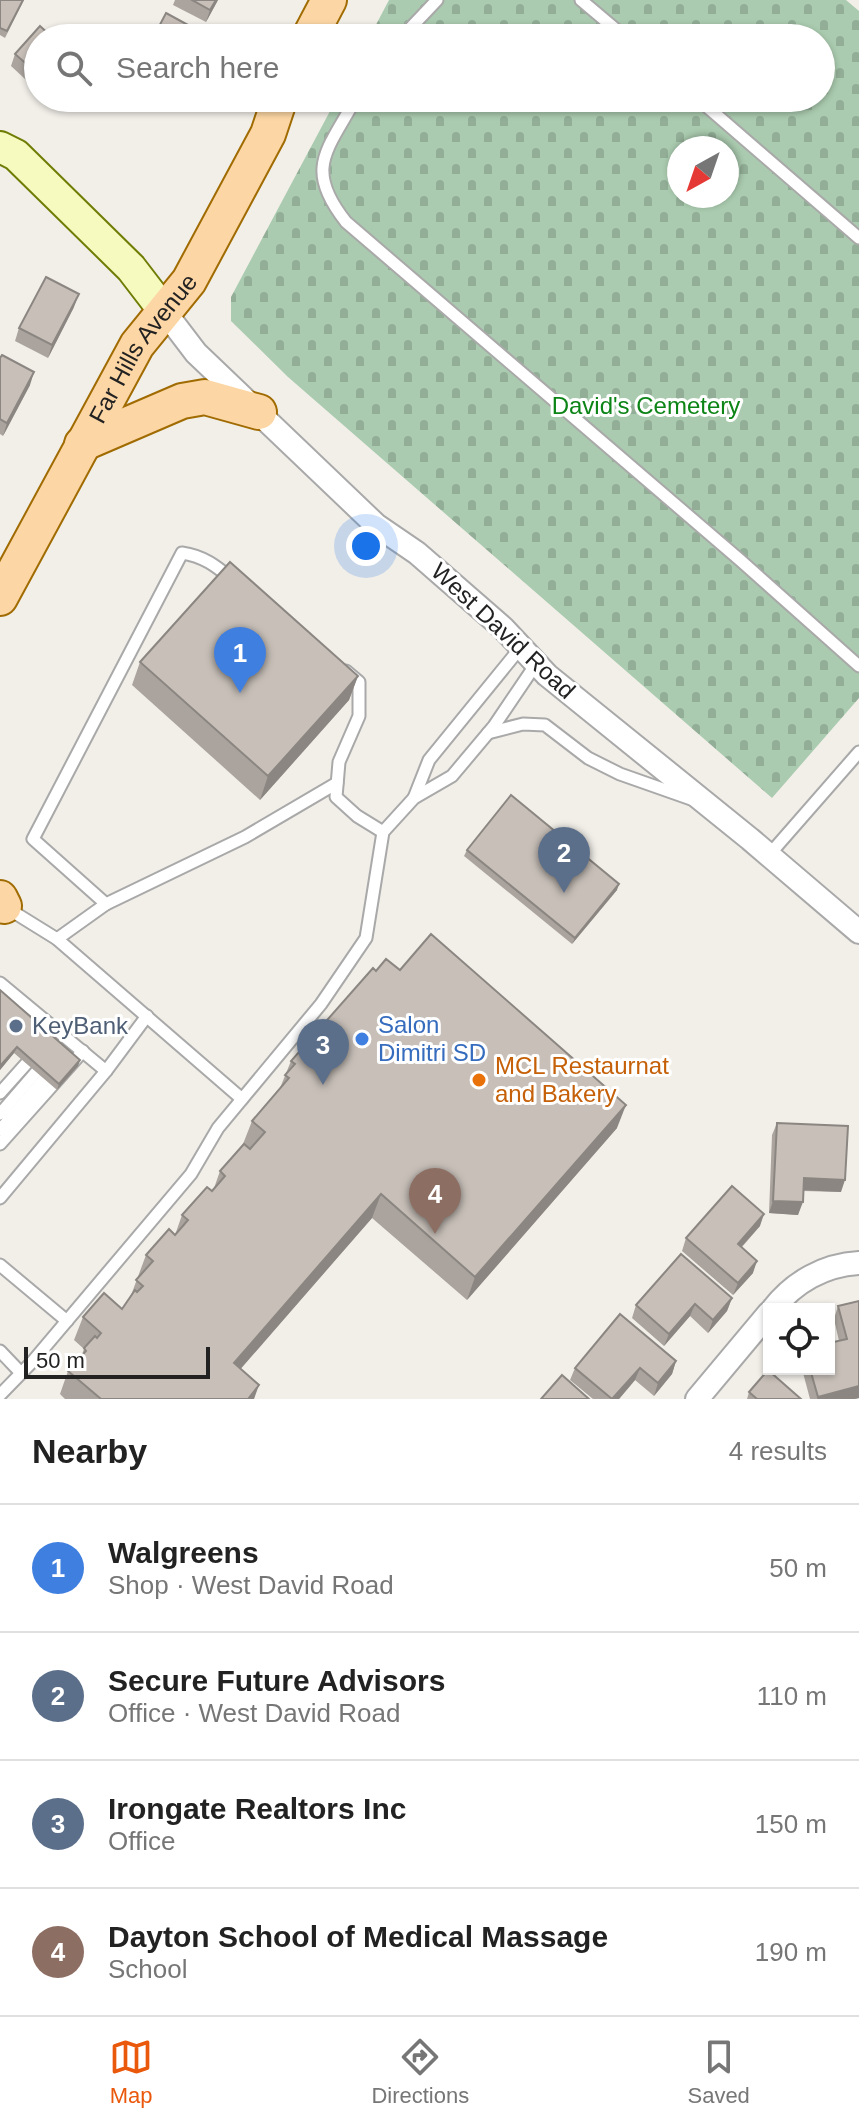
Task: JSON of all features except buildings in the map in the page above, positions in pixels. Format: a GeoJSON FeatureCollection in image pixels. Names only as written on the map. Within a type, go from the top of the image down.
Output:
{"type":"FeatureCollection","features":[{"type":"Feature","properties":{"kind":"main road"},"geometry":{"type":"LineString","coordinates":[[316,24],[329,0]]}},
{"type":"Feature","properties":{"kind":"main road","name":"Far Hills Avenue"},"geometry":{"type":"LineString","coordinates":[[0,598],[137,345],[196,268],[268,134],[275,112]]}},
{"type":"Feature","properties":{"kind":"main road"},"geometry":{"type":"LineString","coordinates":[[82,444],[182,401],[205,397],[259,412]]}},
{"type":"Feature","properties":{"kind":"street"},"geometry":{"type":"LineString","coordinates":[[0,147],[16,155],[120,258],[164,311]]}},
{"type":"Feature","properties":{"kind":"street","name":"West David Road"},"geometry":{"type":"LineString","coordinates":[[164,311],[196,353],[376,525],[417,553],[503,628],[528,655],[859,932]]}},
{"type":"Feature","properties":{"kind":"street"},"geometry":{"type":"LineString","coordinates":[[779,1303],[798,1284],[818,1273],[859,1263]]}},
{"type":"Feature","properties":{"kind":"street"},"geometry":{"type":"LineString","coordinates":[[697,1399],[763,1321]]}},
{"type":"Feature","properties":{"kind":"lane"},"geometry":{"type":"LineString","coordinates":[[414,24],[437,0]]}},
{"type":"Feature","properties":{"kind":"lane"},"geometry":{"type":"LineString","coordinates":[[581,0],[609,24]]}},
{"type":"Feature","properties":{"kind":"lane"},"geometry":{"type":"LineString","coordinates":[[348,112],[323,159],[323,185],[329,200],[346,222],[859,666]]}},
{"type":"Feature","properties":{"kind":"lane"},"geometry":{"type":"LineString","coordinates":[[713,112],[859,238]]}},
{"type":"Feature","properties":{"kind":"lane"},"geometry":{"type":"LineString","coordinates":[[106,904],[33,839],[182,553],[194,554],[210,562],[247,592]]}},
{"type":"Feature","properties":{"kind":"lane"},"geometry":{"type":"LineString","coordinates":[[0,1395],[191,1174],[218,1128],[321,1004],[366,938],[383,832],[414,798],[452,776],[488,733],[528,655]]}},
{"type":"Feature","properties":{"kind":"lane"},"geometry":{"type":"LineString","coordinates":[[414,798],[429,760],[528,655]]}},
{"type":"Feature","properties":{"kind":"lane"},"geometry":{"type":"LineString","coordinates":[[334,662],[359,682],[359,716],[339,762],[336,797],[357,816],[383,832]]}},
{"type":"Feature","properties":{"kind":"lane"},"geometry":{"type":"LineString","coordinates":[[488,733],[523,724],[545,725],[588,758],[620,774],[708,805]]}},
{"type":"Feature","properties":{"kind":"lane"},"geometry":{"type":"LineString","coordinates":[[769,855],[859,752]]}},
{"type":"Feature","properties":{"kind":"lane"},"geometry":{"type":"LineString","coordinates":[[57,939],[106,904],[245,837],[337,783]]}},
{"type":"Feature","properties":{"kind":"lane"},"geometry":{"type":"LineString","coordinates":[[1,904],[57,939],[242,1099]]}},
{"type":"Feature","properties":{"kind":"lane"},"geometry":{"type":"LineString","coordinates":[[0,983],[106,1071]]}},
{"type":"Feature","properties":{"kind":"lane"},"geometry":{"type":"LineString","coordinates":[[0,1198],[106,1071],[147,1016]]}},
{"type":"Feature","properties":{"kind":"lane"},"geometry":{"type":"LineString","coordinates":[[0,1093],[70,1041]]}},
{"type":"Feature","properties":{"kind":"lane"},"geometry":{"type":"LineString","coordinates":[[0,1114],[70,1041]]}},
{"type":"Feature","properties":{"kind":"lane"},"geometry":{"type":"LineString","coordinates":[[0,1130],[70,1041]]}},
{"type":"Feature","properties":{"kind":"lane"},"geometry":{"type":"LineString","coordinates":[[0,1144],[70,1041]]}},
{"type":"Feature","properties":{"kind":"lane"},"geometry":{"type":"LineString","coordinates":[[0,1265],[67,1321]]}},
{"type":"Feature","properties":{"kind":"lane"},"geometry":{"type":"LineString","coordinates":[[0,1351],[21,1373]]}},
{"type":"Feature","properties":{"kind":"green space","name":"David's Cemetery"},"geometry":{"type":"Polygon","coordinates":[[[389,0],[846,0],[859,11],[859,698],[772,798],[288,377],[231,321],[231,297],[330,112],[835,112],[835,24],[376,24],[389,0]]]}},
{"type":"Feature","properties":{"kind":"place","name":"Walgreens"},"geometry":{"type":"Point","coordinates":[240,693]}},
{"type":"Feature","properties":{"kind":"place","name":"Secure Future Advisors"},"geometry":{"type":"Point","coordinates":[564,893]}},
{"type":"Feature","properties":{"kind":"place","name":"KeyBank"},"geometry":{"type":"Point","coordinates":[16,1026]}},
{"type":"Feature","properties":{"kind":"place","name":"Salon Dimitri SD"},"geometry":{"type":"Point","coordinates":[362,1039]}},
{"type":"Feature","properties":{"kind":"place","name":"MCL Restaurnat and Bakery"},"geometry":{"type":"Point","coordinates":[479,1080]}},
{"type":"Feature","properties":{"kind":"place","name":"Irongate Realtors Inc"},"geometry":{"type":"Point","coordinates":[323,1085]}},
{"type":"Feature","properties":{"kind":"place","name":"Dayton School of Medical Massage"},"geometry":{"type":"Point","coordinates":[435,1234]}}]}
